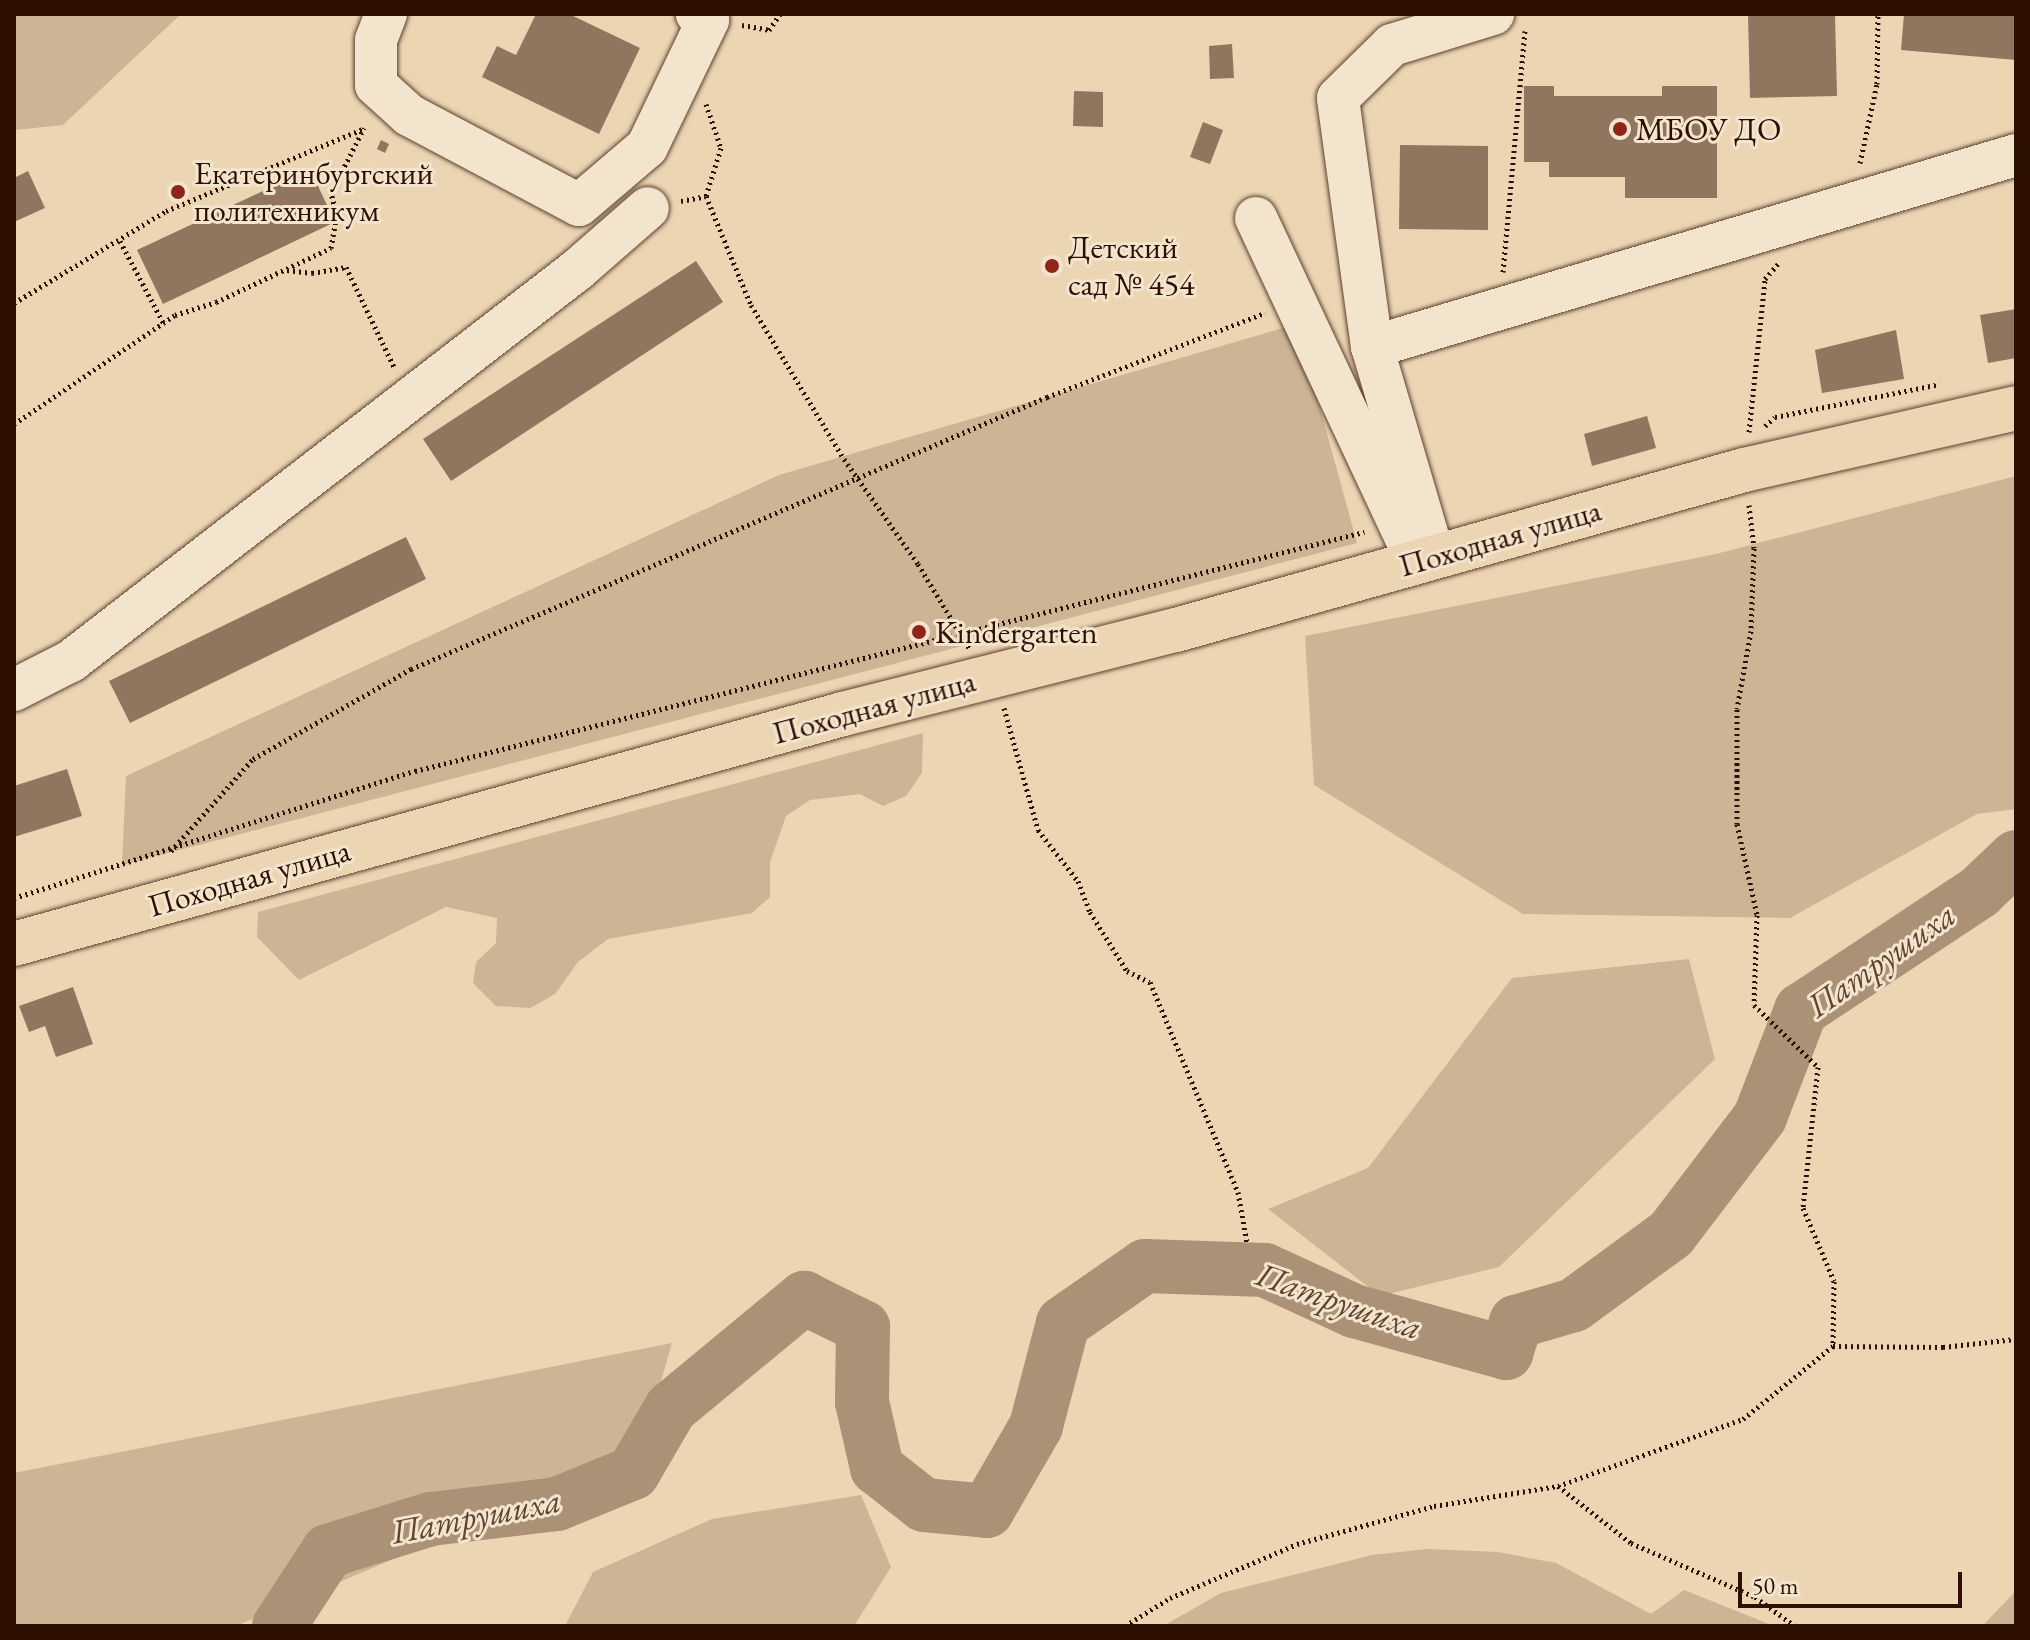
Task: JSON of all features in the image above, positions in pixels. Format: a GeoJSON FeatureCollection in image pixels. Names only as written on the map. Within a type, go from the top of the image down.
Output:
{"type":"FeatureCollection","features":[{"type":"Feature","properties":{"kind":"main road","name":"Походная улица"},"geometry":{"type":"LineString","coordinates":[[14,944],[979,679],[1176,630],[1425,559],[1746,456],[2016,408]]}},
{"type":"Feature","properties":{"kind":"street"},"geometry":{"type":"LineString","coordinates":[[386,14],[376,40],[376,85],[409,115],[579,205],[647,147],[702,17]]}},
{"type":"Feature","properties":{"kind":"street"},"geometry":{"type":"LineString","coordinates":[[1425,559],[1372,347],[1338,98],[1392,45],[1493,14]]}},
{"type":"Feature","properties":{"kind":"street"},"geometry":{"type":"LineString","coordinates":[[1372,347],[2016,155]]}},
{"type":"Feature","properties":{"kind":"street"},"geometry":{"type":"LineString","coordinates":[[14,690],[71,661],[577,270],[648,208]]}},
{"type":"Feature","properties":{"kind":"street"},"geometry":{"type":"LineString","coordinates":[[1256,218],[1398,523],[1425,559]]}},
{"type":"Feature","properties":{"kind":"street"},"geometry":{"type":"LineString","coordinates":[[14,665],[71,661]]}},
{"type":"Feature","properties":{"kind":"path"},"geometry":{"type":"LineString","coordinates":[[702,17],[769,30],[780,14]]}},
{"type":"Feature","properties":{"kind":"path"},"geometry":{"type":"LineString","coordinates":[[1500,310],[1527,14]]}},
{"type":"Feature","properties":{"kind":"path"},"geometry":{"type":"LineString","coordinates":[[703,97],[721,148],[706,196],[751,305],[857,478],[965,636],[983,691],[998,688],[1038,830],[1078,881],[1090,912],[1127,971],[1150,982],[1238,1192],[1247,1243]]}},
{"type":"Feature","properties":{"kind":"path"},"geometry":{"type":"LineString","coordinates":[[14,303],[166,211],[364,128],[331,193],[337,215],[331,248],[164,324],[14,424]]}},
{"type":"Feature","properties":{"kind":"path"},"geometry":{"type":"LineString","coordinates":[[648,208],[706,196]]}},
{"type":"Feature","properties":{"kind":"path"},"geometry":{"type":"LineString","coordinates":[[120,241],[164,324]]}},
{"type":"Feature","properties":{"kind":"path"},"geometry":{"type":"LineString","coordinates":[[283,270],[312,273],[346,267],[412,397]]}},
{"type":"Feature","properties":{"kind":"path"},"geometry":{"type":"LineString","coordinates":[[170,852],[253,759],[411,669],[1047,397],[1295,302]]}},
{"type":"Feature","properties":{"kind":"path"},"geometry":{"type":"LineString","coordinates":[[1833,1346],[1834,1281],[1803,1208],[1818,1067],[1754,1005],[1757,915],[1737,824],[1737,709],[1751,631],[1754,548],[1746,456],[1775,417],[1956,381]]}},
{"type":"Feature","properties":{"kind":"path"},"geometry":{"type":"LineString","coordinates":[[14,898],[170,852],[415,771],[965,636],[1398,523]]}},
{"type":"Feature","properties":{"kind":"path"},"geometry":{"type":"LineString","coordinates":[[1125,1626],[1170,1598],[1297,1544],[1434,1506],[1558,1486],[1743,1419],[1833,1346],[1943,1347],[2016,1339]]}},
{"type":"Feature","properties":{"kind":"path"},"geometry":{"type":"LineString","coordinates":[[1558,1486],[1631,1543],[1755,1597],[1795,1626]]}},
{"type":"Feature","properties":{"kind":"shaded area"},"geometry":{"type":"Polygon","coordinates":[[[14,14],[181,14],[63,125],[15,130],[14,14]]]}},
{"type":"Feature","properties":{"kind":"shaded area"},"geometry":{"type":"Polygon","coordinates":[[[1297,324],[1357,543],[122,865],[126,776],[779,475],[1297,324]]]}},
{"type":"Feature","properties":{"kind":"shaded area"},"geometry":{"type":"Polygon","coordinates":[[[2016,476],[2016,809],[1977,814],[1790,918],[1523,914],[1314,785],[1305,636],[1716,554],[2016,476]]]}},
{"type":"Feature","properties":{"kind":"shaded area"},"geometry":{"type":"Polygon","coordinates":[[[923,733],[922,773],[906,796],[883,806],[860,794],[810,800],[786,816],[770,862],[770,897],[752,913],[608,939],[578,962],[555,994],[530,1008],[496,1006],[473,983],[476,962],[496,943],[497,918],[446,907],[299,980],[257,937],[258,912],[923,733]]]}},
{"type":"Feature","properties":{"kind":"shaded area"},"geometry":{"type":"Polygon","coordinates":[[[1689,959],[1715,1059],[1499,1267],[1380,1296],[1268,1209],[1368,1168],[1512,978],[1689,959]]]}},
{"type":"Feature","properties":{"kind":"shaded area"},"geometry":{"type":"Polygon","coordinates":[[[672,1343],[640,1454],[236,1626],[14,1626],[14,1473],[672,1343]]]}},
{"type":"Feature","properties":{"kind":"shaded area"},"geometry":{"type":"Polygon","coordinates":[[[861,1495],[891,1567],[854,1626],[565,1626],[593,1572],[712,1519],[861,1495]]]}},
{"type":"Feature","properties":{"kind":"shaded area"},"geometry":{"type":"Polygon","coordinates":[[[1427,1549],[1498,1552],[1556,1563],[1651,1614],[1684,1590],[1774,1626],[1163,1626],[1221,1593],[1372,1555],[1427,1549]]]}},
{"type":"Feature","properties":{"kind":"shaded area"},"geometry":{"type":"Polygon","coordinates":[[[2016,1591],[2016,1626],[1982,1626],[2016,1591]]]}},
{"type":"Feature","properties":{"kind":"building"},"geometry":{"type":"Polygon","coordinates":[[[536,14],[569,14],[640,48],[599,134],[482,77],[497,46],[516,55],[536,14]]]}},
{"type":"Feature","properties":{"kind":"building"},"geometry":{"type":"Polygon","coordinates":[[[1748,14],[1835,14],[1837,96],[1750,98],[1748,14]]]}},
{"type":"Feature","properties":{"kind":"building"},"geometry":{"type":"Polygon","coordinates":[[[1904,14],[2016,14],[2016,60],[1901,50],[1904,14]]]}},
{"type":"Feature","properties":{"kind":"building"},"geometry":{"type":"Polygon","coordinates":[[[1232,44],[1234,78],[1210,79],[1209,46],[1232,44]]]}},
{"type":"Feature","properties":{"kind":"building","name":"МБОУ ДО"},"geometry":{"type":"Polygon","coordinates":[[[1524,86],[1554,86],[1554,96],[1662,96],[1662,86],[1717,86],[1717,198],[1625,198],[1625,177],[1549,177],[1549,162],[1524,162],[1524,86]]]}},
{"type":"Feature","properties":{"kind":"building"},"geometry":{"type":"Polygon","coordinates":[[[1074,91],[1103,92],[1103,127],[1073,126],[1074,91]]]}},
{"type":"Feature","properties":{"kind":"building"},"geometry":{"type":"Polygon","coordinates":[[[1203,122],[1223,130],[1210,164],[1190,157],[1203,122]]]}},
{"type":"Feature","properties":{"kind":"building"},"geometry":{"type":"Polygon","coordinates":[[[381,140],[389,144],[385,153],[377,149],[381,140]]]}},
{"type":"Feature","properties":{"kind":"building"},"geometry":{"type":"Polygon","coordinates":[[[1400,145],[1488,146],[1488,230],[1399,229],[1400,145]]]}},
{"type":"Feature","properties":{"kind":"building"},"geometry":{"type":"Polygon","coordinates":[[[310,169],[335,222],[163,304],[137,250],[310,169]]]}},
{"type":"Feature","properties":{"kind":"building"},"geometry":{"type":"Polygon","coordinates":[[[28,171],[45,208],[14,222],[14,178],[28,171]]]}},
{"type":"Feature","properties":{"kind":"building"},"geometry":{"type":"Polygon","coordinates":[[[696,261],[723,302],[451,481],[423,439],[696,261]]]}},
{"type":"Feature","properties":{"kind":"building"},"geometry":{"type":"Polygon","coordinates":[[[2016,309],[2016,358],[1988,363],[1980,315],[2016,309]]]}},
{"type":"Feature","properties":{"kind":"building"},"geometry":{"type":"Polygon","coordinates":[[[1896,330],[1904,379],[1822,393],[1815,350],[1896,330]]]}},
{"type":"Feature","properties":{"kind":"building"},"geometry":{"type":"Polygon","coordinates":[[[1647,416],[1656,448],[1592,466],[1584,434],[1647,416]]]}},
{"type":"Feature","properties":{"kind":"building"},"geometry":{"type":"Polygon","coordinates":[[[406,537],[426,579],[130,723],[109,681],[406,537]]]}},
{"type":"Feature","properties":{"kind":"building"},"geometry":{"type":"Polygon","coordinates":[[[67,769],[82,816],[14,837],[14,786],[67,769]]]}},
{"type":"Feature","properties":{"kind":"building"},"geometry":{"type":"Polygon","coordinates":[[[73,987],[93,1044],[56,1057],[45,1026],[29,1032],[19,1006],[73,987]]]}},
{"type":"Feature","properties":{"kind":"waterway","name":"Патрушиха"},"geometry":{"type":"LineString","coordinates":[[279,1626],[328,1551],[431,1519],[557,1504],[633,1473],[671,1408],[804,1298],[863,1327],[862,1402],[877,1468],[924,1505],[987,1511],[1036,1426],[1063,1323],[1145,1266],[1265,1270],[1354,1311],[1506,1353],[1516,1322],[1574,1305],[1671,1234],[1760,1117],[1801,1010],[1979,892],[2016,857]]}},
{"type":"Feature","properties":{"kind":"place","name":"МБОУ ДО"},"geometry":{"type":"Point","coordinates":[1620,129]}},
{"type":"Feature","properties":{"kind":"place","name":"Екатеринбургский политехникум"},"geometry":{"type":"Point","coordinates":[178,192]}},
{"type":"Feature","properties":{"kind":"place","name":"Детский сад № 454"},"geometry":{"type":"Point","coordinates":[1052,266]}},
{"type":"Feature","properties":{"kind":"place","name":"Kindergarten"},"geometry":{"type":"Point","coordinates":[919,632]}}]}
